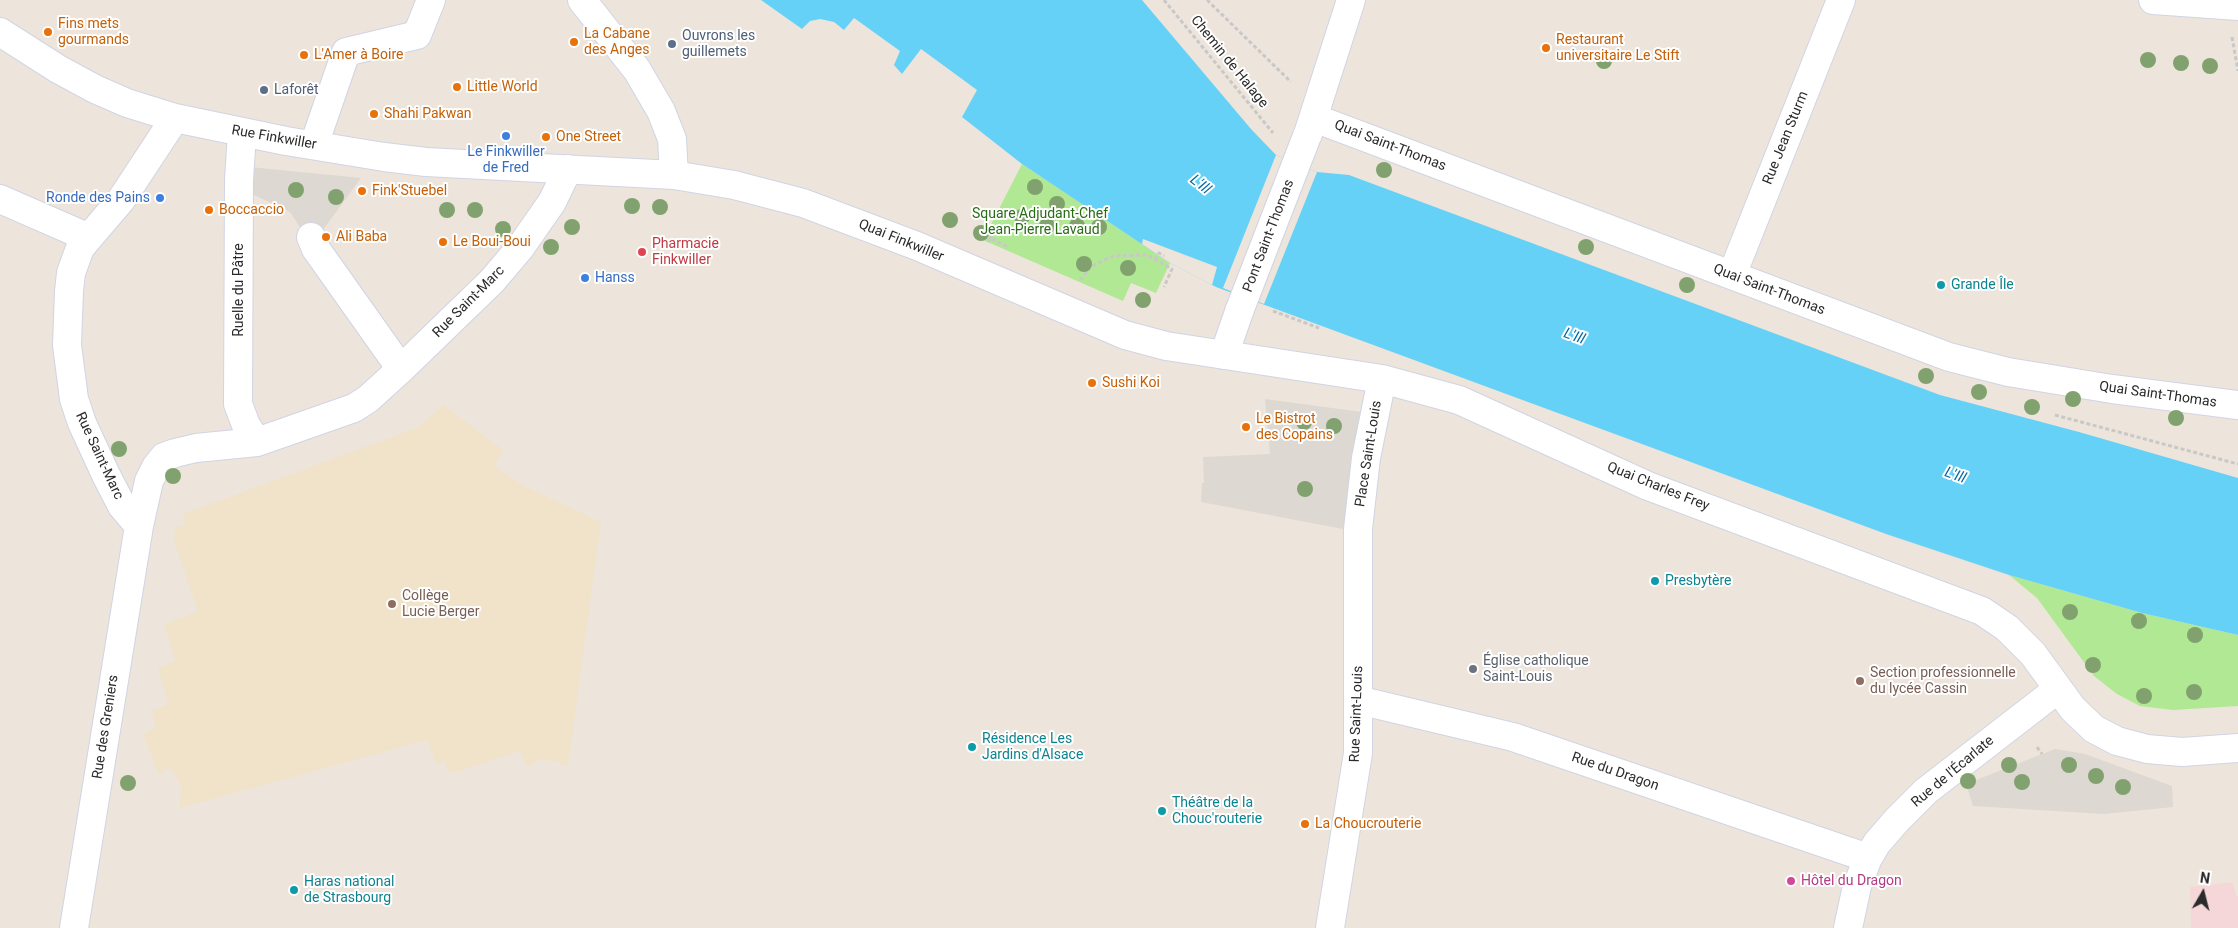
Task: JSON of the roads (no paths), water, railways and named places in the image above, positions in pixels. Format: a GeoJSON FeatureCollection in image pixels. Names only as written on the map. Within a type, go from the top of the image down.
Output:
{"type":"FeatureCollection","features":[{"type":"Feature","properties":{"kind":"street"},"geometry":{"type":"LineString","coordinates":[[314,145],[346,52],[417,35],[431,0]]}},
{"type":"Feature","properties":{"kind":"street"},"geometry":{"type":"LineString","coordinates":[[582,0],[637,70],[661,111],[672,139],[674,175]]}},
{"type":"Feature","properties":{"kind":"street","name":"Pont Saint-Thomas"},"geometry":{"type":"LineString","coordinates":[[1224,354],[1253,309],[1351,0]]}},
{"type":"Feature","properties":{"kind":"street","name":"Rue Jean Sturm"},"geometry":{"type":"LineString","coordinates":[[1732,275],[1841,0]]}},
{"type":"Feature","properties":{"kind":"street"},"geometry":{"type":"LineString","coordinates":[[2153,0],[2238,6]]}},
{"type":"Feature","properties":{"kind":"street","name":"Rue Finkwiller"},"geometry":{"type":"LineString","coordinates":[[0,32],[58,69],[95,89],[127,103],[175,118],[242,133],[426,162],[568,169]]}},
{"type":"Feature","properties":{"kind":"street","name":"Rue Saint-Marc"},"geometry":{"type":"LineString","coordinates":[[139,526],[122,506],[106,475],[82,423],[74,399],[67,345],[69,291],[75,260],[87,237],[121,200],[175,118]]}},
{"type":"Feature","properties":{"kind":"street","name":"Quai Saint-Thomas"},"geometry":{"type":"LineString","coordinates":[[1311,127],[1732,275],[1907,343],[1978,365],[2112,390],[2238,405]]}},
{"type":"Feature","properties":{"kind":"street","name":"Ruelle du Pâtre"},"geometry":{"type":"LineString","coordinates":[[242,133],[239,180],[238,404],[246,424],[257,442]]}},
{"type":"Feature","properties":{"kind":"street","name":"Quai Finkwiller"},"geometry":{"type":"LineString","coordinates":[[568,169],[674,175],[734,185],[804,203],[917,246],[1125,335],[1166,346],[1224,354]]}},
{"type":"Feature","properties":{"kind":"street","name":"Rue Saint-Marc"},"geometry":{"type":"LineString","coordinates":[[139,526],[149,481],[156,466],[164,457],[196,448],[257,442],[354,408],[368,399],[492,281],[520,248],[552,202],[568,169]]}},
{"type":"Feature","properties":{"kind":"street"},"geometry":{"type":"LineString","coordinates":[[0,199],[87,237]]}},
{"type":"Feature","properties":{"kind":"street"},"geometry":{"type":"LineString","coordinates":[[312,237],[316,249],[401,369]]}},
{"type":"Feature","properties":{"kind":"street","name":"Quai Charles Frey"},"geometry":{"type":"LineString","coordinates":[[1224,354],[1382,379],[1459,400],[1648,486],[1982,611],[2007,628],[2033,654],[2073,709],[2094,729],[2117,742],[2147,749],[2182,752],[2238,748]]}},
{"type":"Feature","properties":{"kind":"street","name":"Place Saint-Louis"},"geometry":{"type":"LineString","coordinates":[[1358,529],[1366,458],[1382,379]]}},
{"type":"Feature","properties":{"kind":"street","name":"Rue des Greniers"},"geometry":{"type":"LineString","coordinates":[[74,928],[139,526]]}},
{"type":"Feature","properties":{"kind":"street","name":"Rue Saint-Louis"},"geometry":{"type":"LineString","coordinates":[[1330,928],[1358,753],[1358,529]]}},
{"type":"Feature","properties":{"kind":"street","name":"Rue de l'Écarlate"},"geometry":{"type":"LineString","coordinates":[[1848,928],[1857,886],[1868,858],[1877,843],[1926,790],[2058,689]]}},
{"type":"Feature","properties":{"kind":"street","name":"Rue du Dragon"},"geometry":{"type":"LineString","coordinates":[[1358,700],[1513,737],[1868,858]]}},
{"type":"Feature","properties":{"kind":"water","name":"L'Ill"},"geometry":{"type":"Polygon","coordinates":[[[761,0],[1142,0],[1251,129],[1276,155],[1317,172],[1349,175],[1940,395],[2079,432],[2238,478],[2238,635],[2142,613],[2009,575],[1886,534],[1216,287],[1170,263],[1022,164],[962,117],[977,90],[921,49],[902,74],[894,65],[900,51],[854,18],[844,30],[834,22],[820,19],[810,21],[802,29],[761,0]]]}},
{"type":"Feature","properties":{"kind":"place","name":"Fins mets gourmands"},"geometry":{"type":"Point","coordinates":[48,32]}},
{"type":"Feature","properties":{"kind":"place","name":"La Cabane des Anges"},"geometry":{"type":"Point","coordinates":[574,42]}},
{"type":"Feature","properties":{"kind":"place","name":"Ouvrons les guillemets"},"geometry":{"type":"Point","coordinates":[672,44]}},
{"type":"Feature","properties":{"kind":"place","name":"Restaurant universitaire Le Stift"},"geometry":{"type":"Point","coordinates":[1546,48]}},
{"type":"Feature","properties":{"kind":"place","name":"L'Amer à Boire"},"geometry":{"type":"Point","coordinates":[304,55]}},
{"type":"Feature","properties":{"kind":"place","name":"Little World"},"geometry":{"type":"Point","coordinates":[457,87]}},
{"type":"Feature","properties":{"kind":"place","name":"Laforêt"},"geometry":{"type":"Point","coordinates":[264,90]}},
{"type":"Feature","properties":{"kind":"place","name":"Shahi Pakwan"},"geometry":{"type":"Point","coordinates":[374,114]}},
{"type":"Feature","properties":{"kind":"place","name":"Le Finkwiller de Fred"},"geometry":{"type":"Point","coordinates":[506,136]}},
{"type":"Feature","properties":{"kind":"place","name":"One Street"},"geometry":{"type":"Point","coordinates":[546,137]}},
{"type":"Feature","properties":{"kind":"place","name":"Fink'Stuebel"},"geometry":{"type":"Point","coordinates":[362,191]}},
{"type":"Feature","properties":{"kind":"place","name":"Ronde des Pains"},"geometry":{"type":"Point","coordinates":[160,198]}},
{"type":"Feature","properties":{"kind":"place","name":"Boccaccio"},"geometry":{"type":"Point","coordinates":[209,210]}},
{"type":"Feature","properties":{"kind":"place","name":"Ali Baba"},"geometry":{"type":"Point","coordinates":[326,237]}},
{"type":"Feature","properties":{"kind":"place","name":"Le Boui-Boui"},"geometry":{"type":"Point","coordinates":[443,242]}},
{"type":"Feature","properties":{"kind":"place","name":"Pharmacie Finkwiller"},"geometry":{"type":"Point","coordinates":[642,252]}},
{"type":"Feature","properties":{"kind":"place","name":"Hanss"},"geometry":{"type":"Point","coordinates":[585,278]}},
{"type":"Feature","properties":{"kind":"place","name":"Grande Île"},"geometry":{"type":"Point","coordinates":[1941,285]}},
{"type":"Feature","properties":{"kind":"place","name":"Sushi Koi"},"geometry":{"type":"Point","coordinates":[1092,383]}},
{"type":"Feature","properties":{"kind":"place","name":"Le Bistrot des Copains"},"geometry":{"type":"Point","coordinates":[1246,427]}},
{"type":"Feature","properties":{"kind":"place","name":"Presbytère"},"geometry":{"type":"Point","coordinates":[1655,581]}},
{"type":"Feature","properties":{"kind":"place","name":"Collège Lucie Berger"},"geometry":{"type":"Point","coordinates":[392,604]}},
{"type":"Feature","properties":{"kind":"place","name":"Église catholique Saint-Louis"},"geometry":{"type":"Point","coordinates":[1473,669]}},
{"type":"Feature","properties":{"kind":"place","name":"Section professionnelle du lycée Cassin"},"geometry":{"type":"Point","coordinates":[1860,681]}},
{"type":"Feature","properties":{"kind":"place","name":"Résidence Les Jardins d'Alsace"},"geometry":{"type":"Point","coordinates":[972,747]}},
{"type":"Feature","properties":{"kind":"place","name":"Théâtre de la Chouc'routerie"},"geometry":{"type":"Point","coordinates":[1162,811]}},
{"type":"Feature","properties":{"kind":"place","name":"La Choucrouterie"},"geometry":{"type":"Point","coordinates":[1305,824]}},
{"type":"Feature","properties":{"kind":"place","name":"Hôtel du Dragon"},"geometry":{"type":"Point","coordinates":[1791,881]}},
{"type":"Feature","properties":{"kind":"place","name":"Haras national de Strasbourg"},"geometry":{"type":"Point","coordinates":[294,890]}},
{"type":"Feature","properties":{"kind":"park label","name":"Square Adjudant-Chef Jean-Pierre Lavaud"},"geometry":{"type":"Point","coordinates":[1040,222]}}]}
